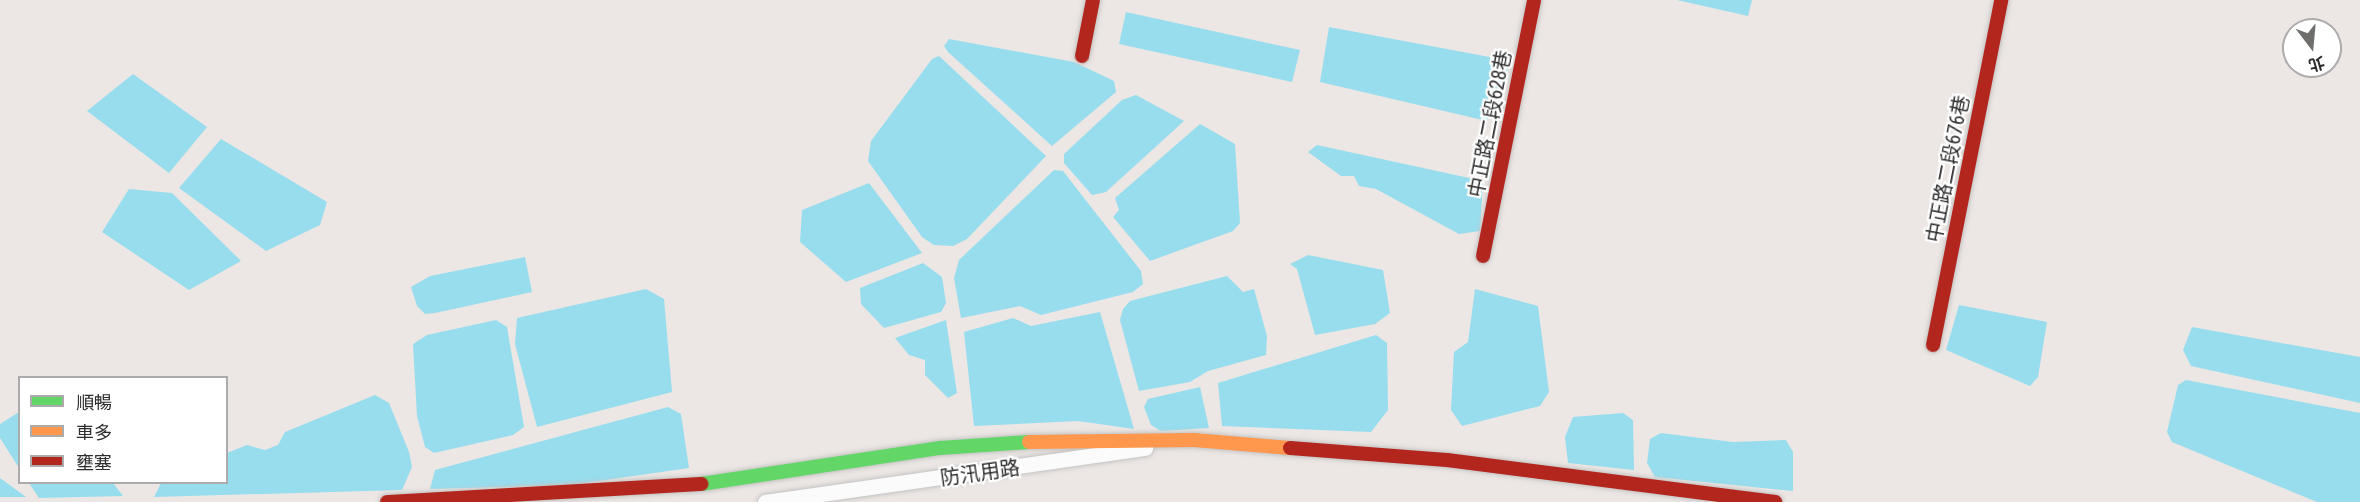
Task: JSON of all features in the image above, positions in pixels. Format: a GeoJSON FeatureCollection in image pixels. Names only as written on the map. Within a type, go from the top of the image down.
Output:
{"type":"FeatureCollection","features":[{"type":"Feature","properties":{"kind":"street"},"geometry":{"type":"LineString","coordinates":[[1082,56],[1093,0]]}},
{"type":"Feature","properties":{"kind":"street","name":"中正路二段628巷"},"geometry":{"type":"LineString","coordinates":[[1483,256],[1534,0]]}},
{"type":"Feature","properties":{"kind":"street","name":"中正路二段676巷"},"geometry":{"type":"LineString","coordinates":[[1933,345],[2001,0]]}},
{"type":"Feature","properties":{"kind":"street"},"geometry":{"type":"LineString","coordinates":[[387,502],[679,487],[940,448],[1194,440],[1447,460],[1774,502]]}},
{"type":"Feature","properties":{"kind":"street","name":"防汛用路"},"geometry":{"type":"LineString","coordinates":[[765,502],[1194,440]]}},
{"type":"Feature","properties":{"kind":"water"},"geometry":{"type":"Polygon","coordinates":[[[1677,0],[1752,0],[1748,16],[1677,0]]]}},
{"type":"Feature","properties":{"kind":"water"},"geometry":{"type":"Polygon","coordinates":[[[1126,12],[1300,50],[1292,82],[1119,44],[1126,12]]]}},
{"type":"Feature","properties":{"kind":"water"},"geometry":{"type":"Polygon","coordinates":[[[1329,27],[1511,61],[1487,121],[1320,82],[1329,27]]]}},
{"type":"Feature","properties":{"kind":"water"},"geometry":{"type":"Polygon","coordinates":[[[949,39],[1074,62],[1114,81],[1116,92],[1052,146],[948,52],[944,46],[949,39]]]}},
{"type":"Feature","properties":{"kind":"water"},"geometry":{"type":"Polygon","coordinates":[[[939,56],[1046,156],[967,239],[953,246],[934,245],[922,237],[868,161],[871,141],[932,59],[939,56]]]}},
{"type":"Feature","properties":{"kind":"water"},"geometry":{"type":"Polygon","coordinates":[[[133,74],[207,127],[169,173],[87,111],[133,74]]]}},
{"type":"Feature","properties":{"kind":"water"},"geometry":{"type":"Polygon","coordinates":[[[1136,95],[1184,121],[1106,192],[1092,195],[1064,163],[1064,154],[1122,100],[1136,95]]]}},
{"type":"Feature","properties":{"kind":"water"},"geometry":{"type":"Polygon","coordinates":[[[1200,124],[1235,144],[1240,223],[1233,231],[1150,261],[1113,217],[1119,210],[1115,198],[1200,124]]]}},
{"type":"Feature","properties":{"kind":"water"},"geometry":{"type":"Polygon","coordinates":[[[221,139],[327,202],[320,225],[266,251],[179,188],[221,139]]]}},
{"type":"Feature","properties":{"kind":"water"},"geometry":{"type":"Polygon","coordinates":[[[1317,145],[1483,181],[1480,231],[1459,234],[1376,189],[1359,186],[1354,176],[1341,176],[1308,152],[1317,145]]]}},
{"type":"Feature","properties":{"kind":"water"},"geometry":{"type":"Polygon","coordinates":[[[1054,170],[1063,171],[1141,271],[1143,284],[1133,292],[1041,315],[1020,306],[961,318],[954,278],[959,260],[1054,170]]]}},
{"type":"Feature","properties":{"kind":"water"},"geometry":{"type":"Polygon","coordinates":[[[869,183],[922,253],[846,282],[800,242],[802,210],[869,183]]]}},
{"type":"Feature","properties":{"kind":"water"},"geometry":{"type":"Polygon","coordinates":[[[129,189],[172,193],[241,261],[189,290],[102,232],[129,189]]]}},
{"type":"Feature","properties":{"kind":"water"},"geometry":{"type":"Polygon","coordinates":[[[1308,255],[1383,270],[1390,313],[1375,324],[1315,335],[1297,269],[1290,264],[1308,255]]]}},
{"type":"Feature","properties":{"kind":"water"},"geometry":{"type":"Polygon","coordinates":[[[525,257],[532,292],[435,313],[425,314],[417,306],[411,287],[430,276],[525,257]]]}},
{"type":"Feature","properties":{"kind":"water"},"geometry":{"type":"Polygon","coordinates":[[[923,263],[942,277],[946,303],[941,312],[884,328],[861,304],[860,288],[923,263]]]}},
{"type":"Feature","properties":{"kind":"water"},"geometry":{"type":"Polygon","coordinates":[[[1227,276],[1243,292],[1254,289],[1267,336],[1266,355],[1208,371],[1190,382],[1139,391],[1120,320],[1123,309],[1130,301],[1227,276]]]}},
{"type":"Feature","properties":{"kind":"water"},"geometry":{"type":"Polygon","coordinates":[[[646,289],[664,299],[672,392],[537,427],[515,344],[517,318],[646,289]]]}},
{"type":"Feature","properties":{"kind":"water"},"geometry":{"type":"Polygon","coordinates":[[[1475,289],[1538,306],[1549,392],[1540,406],[1462,426],[1451,410],[1454,352],[1468,342],[1475,289]]]}},
{"type":"Feature","properties":{"kind":"water"},"geometry":{"type":"Polygon","coordinates":[[[1959,305],[2047,322],[2038,377],[2030,386],[1946,350],[1959,305]]]}},
{"type":"Feature","properties":{"kind":"water"},"geometry":{"type":"Polygon","coordinates":[[[1100,312],[1134,429],[1078,421],[974,426],[964,332],[1013,318],[1031,326],[1100,312]]]}},
{"type":"Feature","properties":{"kind":"water"},"geometry":{"type":"Polygon","coordinates":[[[496,320],[507,327],[524,427],[513,435],[434,453],[425,447],[417,416],[413,344],[427,335],[496,320]]]}},
{"type":"Feature","properties":{"kind":"water"},"geometry":{"type":"Polygon","coordinates":[[[946,320],[957,393],[948,398],[925,375],[925,360],[909,355],[895,338],[946,320]]]}},
{"type":"Feature","properties":{"kind":"water"},"geometry":{"type":"Polygon","coordinates":[[[2192,327],[2360,357],[2360,403],[2191,366],[2183,350],[2192,327]]]}},
{"type":"Feature","properties":{"kind":"water"},"geometry":{"type":"Polygon","coordinates":[[[1376,335],[1387,343],[1388,410],[1371,432],[1222,426],[1218,383],[1376,335]]]}},
{"type":"Feature","properties":{"kind":"water"},"geometry":{"type":"Polygon","coordinates":[[[2186,380],[2360,413],[2360,502],[2317,502],[2172,442],[2167,432],[2178,385],[2186,380]]]}},
{"type":"Feature","properties":{"kind":"water"},"geometry":{"type":"Polygon","coordinates":[[[1200,387],[1209,428],[1161,431],[1151,425],[1144,407],[1148,399],[1200,387]]]}},
{"type":"Feature","properties":{"kind":"water"},"geometry":{"type":"Polygon","coordinates":[[[375,395],[389,403],[409,452],[412,467],[402,490],[154,497],[160,484],[228,484],[228,453],[247,445],[265,450],[278,445],[285,432],[375,395]]]}},
{"type":"Feature","properties":{"kind":"water"},"geometry":{"type":"Polygon","coordinates":[[[668,407],[681,414],[689,468],[571,485],[430,489],[435,470],[668,407]]]}},
{"type":"Feature","properties":{"kind":"water"},"geometry":{"type":"Polygon","coordinates":[[[18,413],[18,466],[0,438],[0,424],[18,413]]]}},
{"type":"Feature","properties":{"kind":"water"},"geometry":{"type":"Polygon","coordinates":[[[1623,413],[1633,420],[1634,470],[1568,463],[1565,437],[1573,417],[1623,413]]]}},
{"type":"Feature","properties":{"kind":"water"},"geometry":{"type":"Polygon","coordinates":[[[1661,433],[1733,442],[1786,440],[1793,452],[1793,491],[1655,477],[1647,463],[1650,439],[1661,433]]]}},
{"type":"Feature","properties":{"kind":"water"},"geometry":{"type":"Polygon","coordinates":[[[0,478],[26,497],[0,497],[0,478]]]}},
{"type":"Feature","properties":{"kind":"water"},"geometry":{"type":"Polygon","coordinates":[[[30,484],[114,484],[123,496],[39,498],[30,484]]]}},
{"type":"Feature","properties":{"kind":"traffic: fast"},"geometry":{"type":"LineString","coordinates":[[701,484],[940,448],[1029,442]]}},
{"type":"Feature","properties":{"kind":"traffic: slow"},"geometry":{"type":"LineString","coordinates":[[1029,442],[1194,440],[1290,448]]}},
{"type":"Feature","properties":{"kind":"traffic: jam"},"geometry":{"type":"LineString","coordinates":[[1082,56],[1093,0]]}},
{"type":"Feature","properties":{"kind":"traffic: jam"},"geometry":{"type":"LineString","coordinates":[[1483,256],[1534,0]]}},
{"type":"Feature","properties":{"kind":"traffic: jam"},"geometry":{"type":"LineString","coordinates":[[1933,345],[2001,0]]}},
{"type":"Feature","properties":{"kind":"traffic: jam"},"geometry":{"type":"LineString","coordinates":[[1290,448],[1447,460],[1775,502]]}},
{"type":"Feature","properties":{"kind":"traffic: jam"},"geometry":{"type":"LineString","coordinates":[[387,502],[701,484]]}}]}
